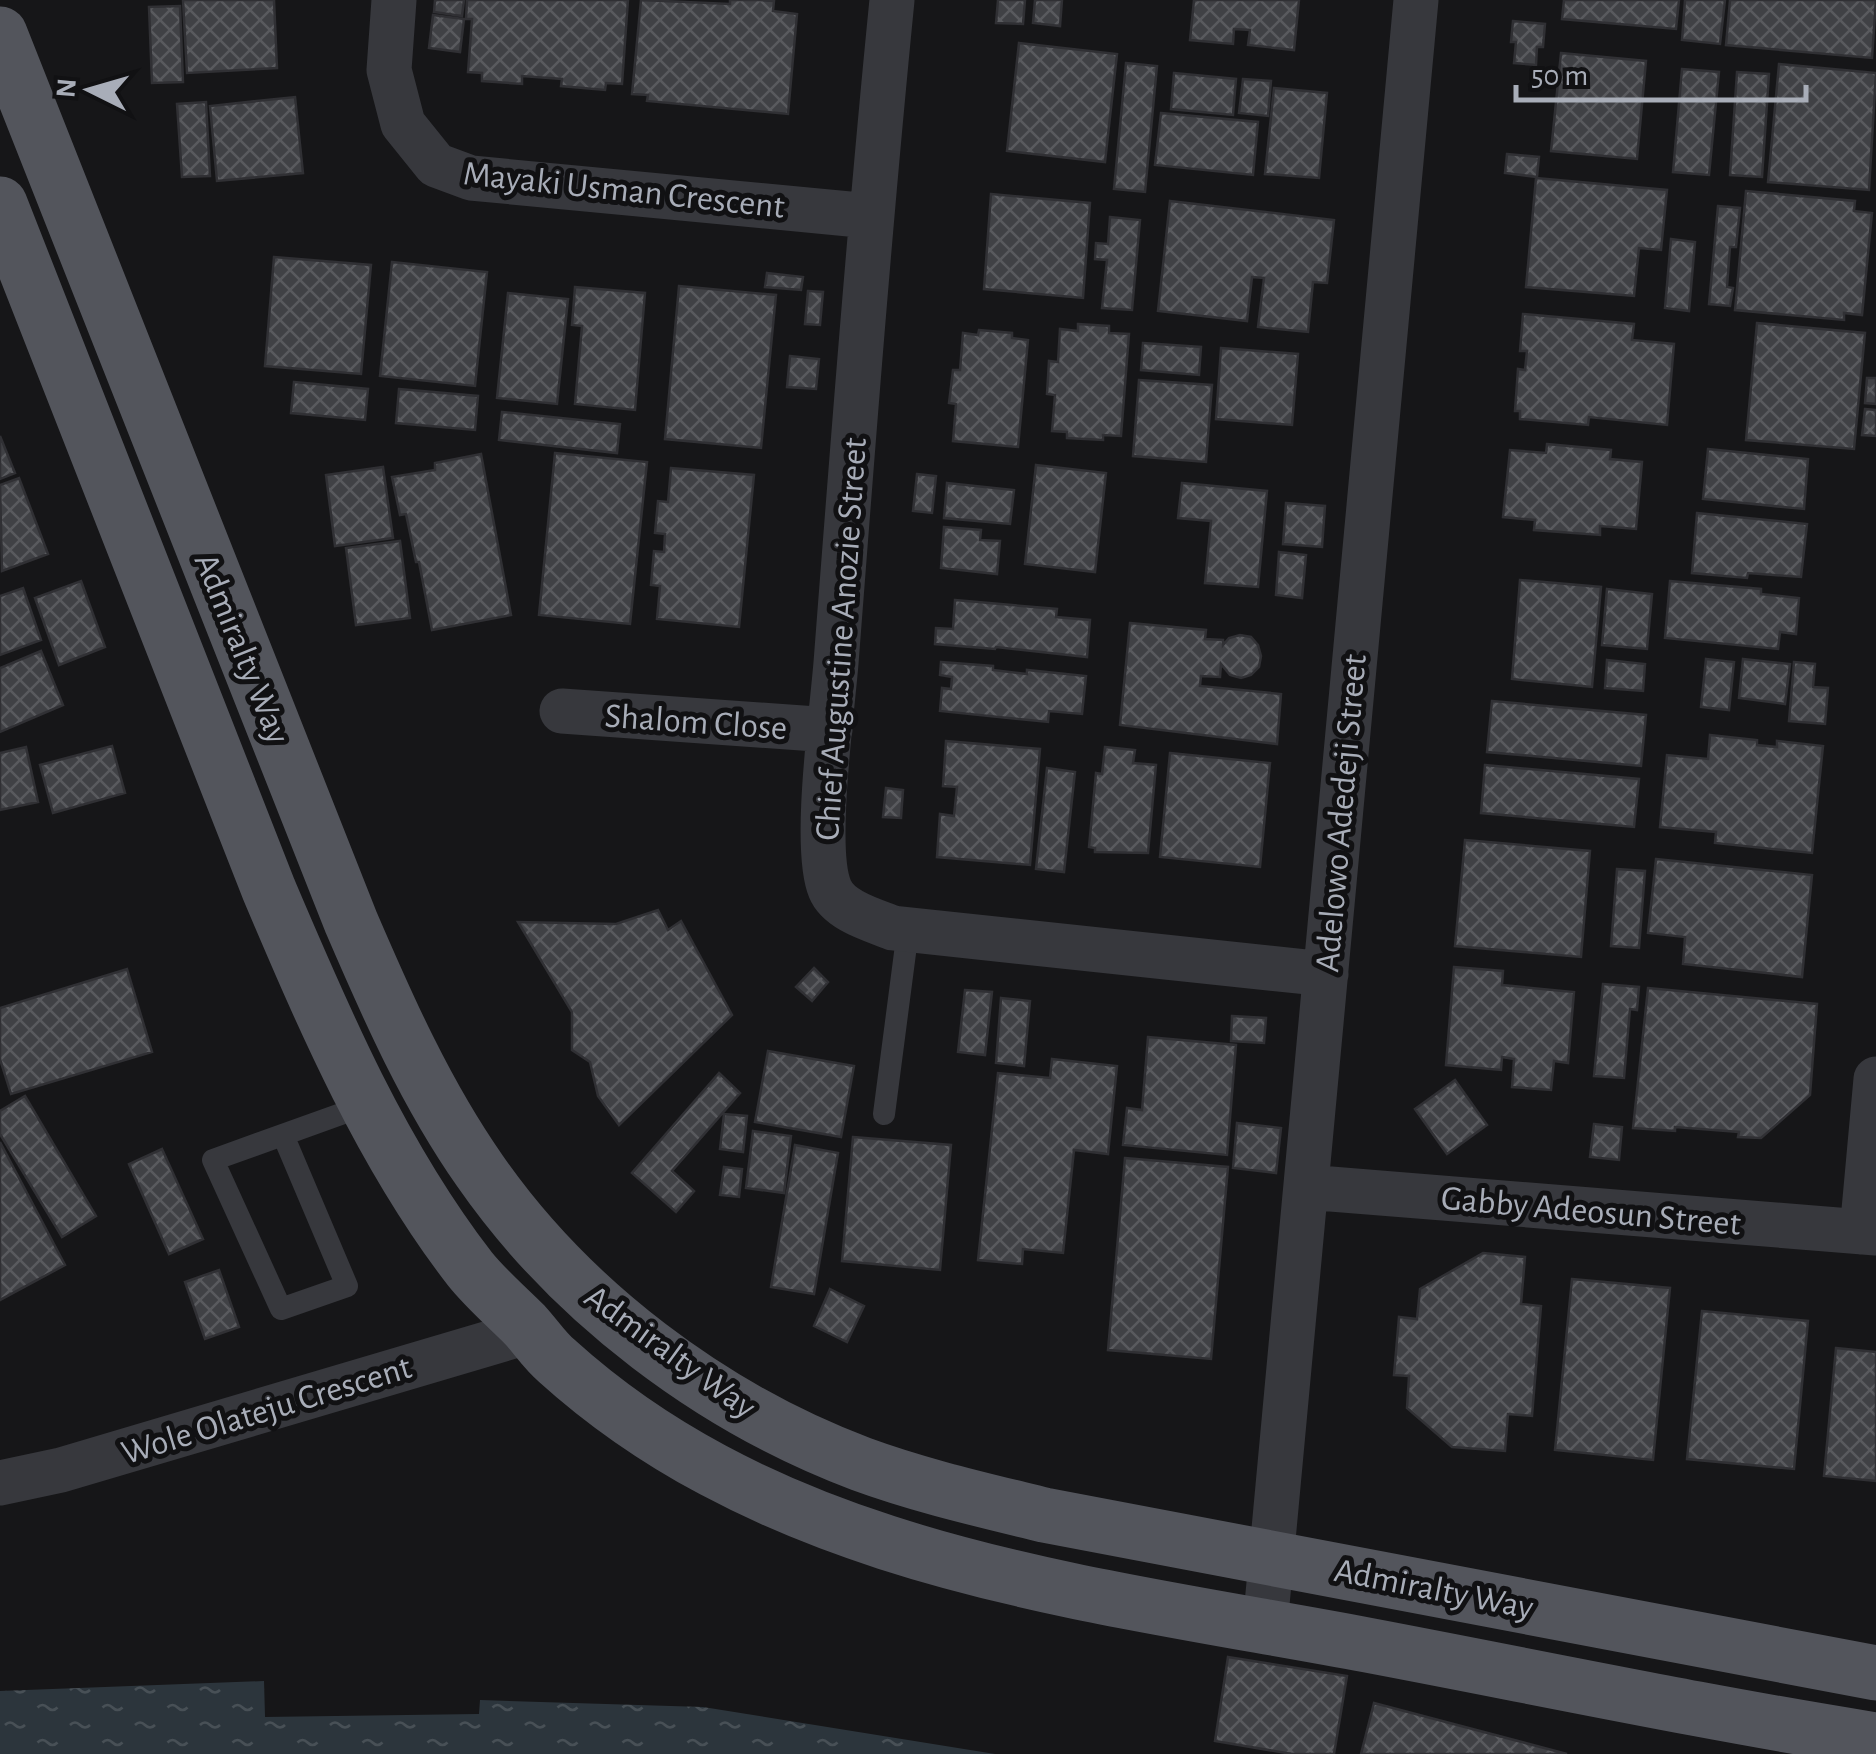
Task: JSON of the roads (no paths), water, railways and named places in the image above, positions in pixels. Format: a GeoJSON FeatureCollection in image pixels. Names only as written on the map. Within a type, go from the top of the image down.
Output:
{"type":"FeatureCollection","features":[{"type":"Feature","properties":{"kind":"main road","name":"Admiralty Way"},"geometry":{"type":"LineString","coordinates":[[0,34],[351,922],[394,1021],[436,1101],[481,1172],[539,1246],[614,1316],[691,1375],[768,1422],[859,1463],[941,1490],[1044,1515],[1876,1674]]}},
{"type":"Feature","properties":{"kind":"main road","name":"Admiralty Way"},"geometry":{"type":"LineString","coordinates":[[0,204],[269,890],[366,1105],[414,1190],[473,1273],[553,1358],[616,1411],[705,1466],[776,1502],[841,1529],[967,1567],[1064,1590],[1876,1740]]}},
{"type":"Feature","properties":{"kind":"street","name":"Mayaki Usman Crescent"},"geometry":{"type":"LineString","coordinates":[[394,0],[388,70],[403,124],[436,165],[471,178],[870,216]]}},
{"type":"Feature","properties":{"kind":"street","name":"Chief Augustine Anozie Street"},"geometry":{"type":"LineString","coordinates":[[892,0],[870,216],[830,730],[823,848],[830,892],[854,912],[893,928],[1326,974]]}},
{"type":"Feature","properties":{"kind":"street","name":"Adelowo Adedeji Street"},"geometry":{"type":"LineString","coordinates":[[1265,1626],[1416,0]]}},
{"type":"Feature","properties":{"kind":"street","name":"Shalom Close"},"geometry":{"type":"LineString","coordinates":[[562,711],[830,730]]}},
{"type":"Feature","properties":{"kind":"street"},"geometry":{"type":"LineString","coordinates":[[1869,1233],[1876,1079]]}},
{"type":"Feature","properties":{"kind":"street","name":"Gabby Adeosun Street"},"geometry":{"type":"LineString","coordinates":[[1306,1187],[1869,1233]]}},
{"type":"Feature","properties":{"kind":"street","name":"Wole Olateju Crescent"},"geometry":{"type":"LineString","coordinates":[[0,1483],[61,1470],[530,1330]]}},
{"type":"Feature","properties":{"kind":"lane"},"geometry":{"type":"LineString","coordinates":[[884,1114],[908,930]]}},
{"type":"Feature","properties":{"kind":"lane"},"geometry":{"type":"LineString","coordinates":[[283,1135],[347,1286],[282,1310],[213,1160],[366,1105]]}},
{"type":"Feature","properties":{"kind":"water"},"geometry":{"type":"Polygon","coordinates":[[[264,1681],[265,1717],[479,1714],[480,1700],[703,1707],[995,1754],[0,1754],[0,1691],[264,1681]]]}}]}
